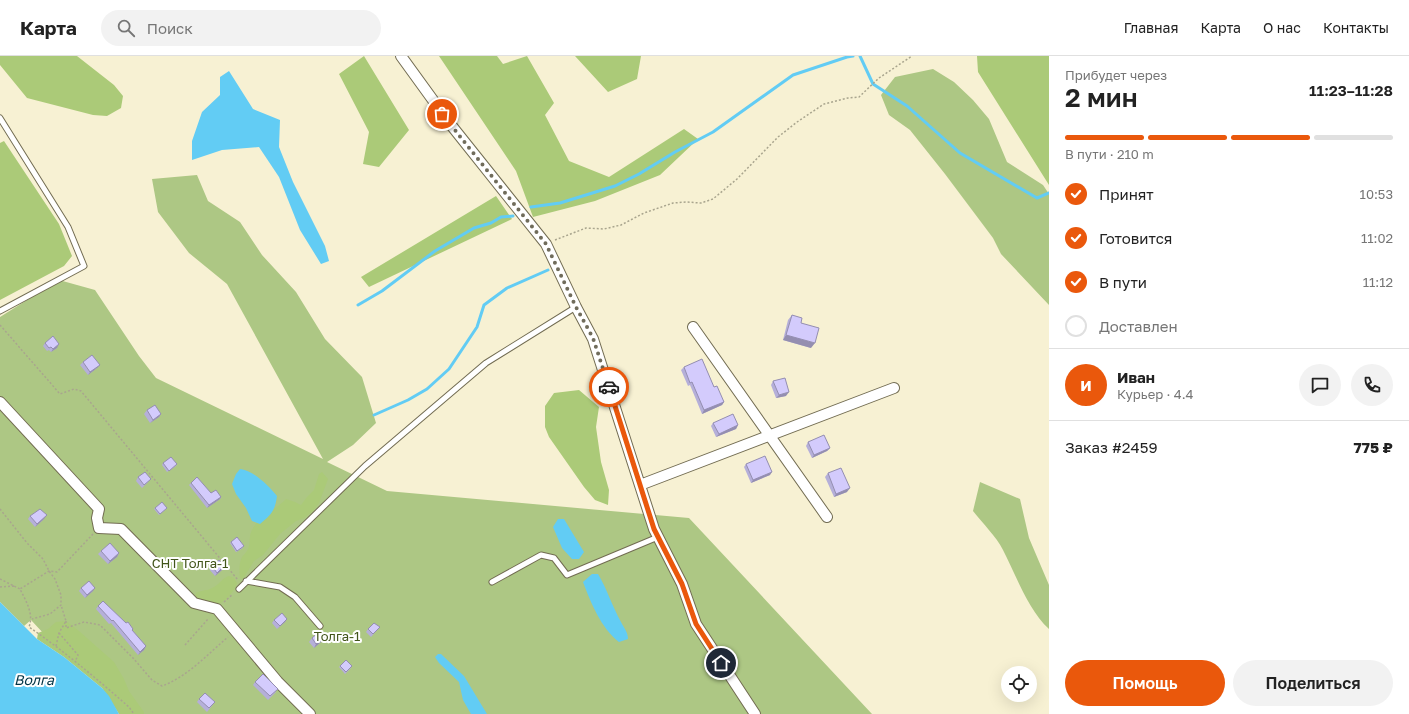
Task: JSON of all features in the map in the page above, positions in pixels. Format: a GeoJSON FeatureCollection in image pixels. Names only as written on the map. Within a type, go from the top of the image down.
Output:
{"type":"FeatureCollection","features":[{"type":"Feature","properties":{"kind":"street"},"geometry":{"type":"LineString","coordinates":[[401,56],[451,126],[546,244],[576,307],[593,338],[656,533],[682,584],[696,624],[755,714]]}},
{"type":"Feature","properties":{"kind":"street"},"geometry":{"type":"LineString","coordinates":[[693,327],[827,517]]}},
{"type":"Feature","properties":{"kind":"street"},"geometry":{"type":"LineString","coordinates":[[640,484],[894,388]]}},
{"type":"Feature","properties":{"kind":"street"},"geometry":{"type":"LineString","coordinates":[[0,402],[99,509],[97,518],[99,528],[121,529],[194,603],[217,609],[278,682],[310,714]]}},
{"type":"Feature","properties":{"kind":"lane"},"geometry":{"type":"LineString","coordinates":[[0,118],[68,227],[84,266],[0,311]]}},
{"type":"Feature","properties":{"kind":"lane"},"geometry":{"type":"LineString","coordinates":[[242,585],[365,466],[486,363],[576,307]]}},
{"type":"Feature","properties":{"kind":"lane"},"geometry":{"type":"LineString","coordinates":[[492,582],[541,554],[554,558],[566,575],[656,533]]}},
{"type":"Feature","properties":{"kind":"lane"},"geometry":{"type":"LineString","coordinates":[[242,585],[280,587],[295,597],[320,626]]}},
{"type":"Feature","properties":{"kind":"path"},"geometry":{"type":"LineString","coordinates":[[546,244],[586,228],[604,229],[621,225],[644,213],[673,203],[701,203],[713,199],[737,179],[778,137],[797,122],[824,104],[860,96],[879,78],[912,56]]}},
{"type":"Feature","properties":{"kind":"path"},"geometry":{"type":"LineString","coordinates":[[0,325],[60,394],[74,389],[81,392],[242,585]]}},
{"type":"Feature","properties":{"kind":"path"},"geometry":{"type":"LineString","coordinates":[[0,509],[43,559],[55,579],[61,595],[61,606],[66,621],[66,628],[84,622],[100,626],[133,658],[152,680],[162,686],[171,683],[184,675],[235,631]]}},
{"type":"Feature","properties":{"kind":"path"},"geometry":{"type":"LineString","coordinates":[[20,589],[49,571],[57,572],[99,528]]}},
{"type":"Feature","properties":{"kind":"path"},"geometry":{"type":"LineString","coordinates":[[0,579],[20,589],[26,601],[32,620],[29,627],[75,662],[129,707],[134,714]]}},
{"type":"Feature","properties":{"kind":"path"},"geometry":{"type":"LineString","coordinates":[[0,587],[14,586]]}},
{"type":"Feature","properties":{"kind":"path"},"geometry":{"type":"LineString","coordinates":[[32,620],[50,614],[61,606]]}},
{"type":"Feature","properties":{"kind":"path"},"geometry":{"type":"LineString","coordinates":[[56,647],[59,633],[66,621]]}},
{"type":"Feature","properties":{"kind":"path"},"geometry":{"type":"LineString","coordinates":[[59,633],[78,655],[75,662]]}},
{"type":"Feature","properties":{"kind":"green space"},"geometry":{"type":"Polygon","coordinates":[[[0,56],[77,56],[114,85],[123,96],[121,108],[107,116],[93,115],[27,98],[0,65],[0,56]]]}},
{"type":"Feature","properties":{"kind":"green space"},"geometry":{"type":"Polygon","coordinates":[[[364,56],[409,130],[379,167],[363,164],[369,132],[339,74],[364,56]]]}},
{"type":"Feature","properties":{"kind":"green space"},"geometry":{"type":"Polygon","coordinates":[[[439,56],[497,56],[503,64],[527,56],[554,103],[545,115],[569,161],[609,177],[684,129],[698,139],[660,175],[595,201],[533,217],[516,171],[439,56]]]}},
{"type":"Feature","properties":{"kind":"green space"},"geometry":{"type":"Polygon","coordinates":[[[575,56],[641,56],[637,79],[608,92],[575,56]]]}},
{"type":"Feature","properties":{"kind":"green space"},"geometry":{"type":"Polygon","coordinates":[[[977,56],[1049,56],[1049,185],[978,72],[977,56]]]}},
{"type":"Feature","properties":{"kind":"green space"},"geometry":{"type":"Polygon","coordinates":[[[933,69],[954,82],[973,100],[989,119],[1007,162],[1043,185],[1049,194],[1049,305],[1001,254],[993,238],[910,130],[889,115],[881,95],[895,77],[933,69]]]}},
{"type":"Feature","properties":{"kind":"green space"},"geometry":{"type":"Polygon","coordinates":[[[4,141],[59,224],[72,256],[64,266],[0,300],[0,143],[4,141]]]}},
{"type":"Feature","properties":{"kind":"green space","name":"СНТ Толга-1"},"geometry":{"type":"Polygon","coordinates":[[[197,175],[208,201],[240,222],[262,255],[296,292],[325,339],[362,377],[376,423],[353,445],[327,462],[387,491],[689,518],[872,714],[134,714],[44,634],[31,620],[24,626],[0,602],[0,317],[59,280],[95,290],[139,356],[156,378],[323,459],[227,284],[189,253],[158,212],[152,179],[197,175]]]}},
{"type":"Feature","properties":{"kind":"green space"},"geometry":{"type":"Polygon","coordinates":[[[496,196],[512,219],[369,287],[361,277],[496,196]]]}},
{"type":"Feature","properties":{"kind":"green space"},"geometry":{"type":"Polygon","coordinates":[[[579,390],[599,407],[596,427],[601,462],[609,490],[608,505],[595,500],[584,487],[549,437],[545,427],[545,406],[554,393],[579,390]]]}},
{"type":"Feature","properties":{"kind":"green space"},"geometry":{"type":"Polygon","coordinates":[[[322,472],[328,479],[319,503],[313,511],[304,518],[296,521],[280,534],[263,555],[254,561],[243,579],[240,578],[241,559],[248,549],[251,534],[256,523],[286,499],[301,505],[314,490],[319,474],[322,472]]]}},
{"type":"Feature","properties":{"kind":"green space"},"geometry":{"type":"Polygon","coordinates":[[[980,482],[1020,499],[1029,538],[1049,585],[1049,629],[1035,612],[1023,592],[1000,545],[973,511],[980,482]]]}},
{"type":"Feature","properties":{"kind":"green space"},"geometry":{"type":"Polygon","coordinates":[[[229,576],[234,578],[237,583],[236,587],[226,599],[216,606],[195,598],[196,593],[212,588],[224,578],[229,576]]]}},
{"type":"Feature","properties":{"kind":"green space"},"geometry":{"type":"Polygon","coordinates":[[[66,621],[114,662],[129,691],[144,714],[119,714],[102,688],[64,657],[37,639],[38,633],[48,629],[56,622],[66,621]]]}},
{"type":"Feature","properties":{"kind":"water"},"geometry":{"type":"Polygon","coordinates":[[[229,71],[253,109],[280,120],[279,147],[293,182],[325,246],[329,261],[321,264],[300,230],[279,177],[259,147],[222,150],[192,160],[192,141],[202,112],[220,95],[220,77],[229,71]]]}},
{"type":"Feature","properties":{"kind":"water"},"geometry":{"type":"Polygon","coordinates":[[[240,469],[255,475],[277,496],[272,512],[260,524],[252,521],[246,508],[236,494],[232,484],[240,469]]]}},
{"type":"Feature","properties":{"kind":"water"},"geometry":{"type":"Polygon","coordinates":[[[558,519],[564,519],[584,552],[579,559],[572,559],[562,548],[553,527],[558,519]]]}},
{"type":"Feature","properties":{"kind":"water"},"geometry":{"type":"Polygon","coordinates":[[[592,574],[598,574],[627,632],[628,639],[619,642],[607,630],[597,615],[583,582],[592,574]]]}},
{"type":"Feature","properties":{"kind":"water","name":"Волга"},"geometry":{"type":"Polygon","coordinates":[[[0,602],[37,639],[64,657],[102,688],[109,696],[119,714],[0,714],[0,602]]]}},
{"type":"Feature","properties":{"kind":"water"},"geometry":{"type":"Polygon","coordinates":[[[438,654],[441,654],[464,676],[487,714],[471,714],[463,700],[459,682],[439,663],[435,657],[438,654]]]}},
{"type":"Feature","properties":{"kind":"building"},"geometry":{"type":"Polygon","coordinates":[[[792,315],[802,318],[801,323],[819,328],[815,343],[786,335],[792,315]]]}},
{"type":"Feature","properties":{"kind":"building"},"geometry":{"type":"Polygon","coordinates":[[[53,336],[59,344],[53,349],[51,347],[49,348],[45,343],[53,336]]]}},
{"type":"Feature","properties":{"kind":"building"},"geometry":{"type":"Polygon","coordinates":[[[92,355],[100,365],[90,372],[83,362],[92,355]]]}},
{"type":"Feature","properties":{"kind":"building"},"geometry":{"type":"Polygon","coordinates":[[[702,359],[714,387],[717,386],[724,402],[704,410],[692,382],[690,383],[684,367],[702,359]]]}},
{"type":"Feature","properties":{"kind":"building"},"geometry":{"type":"Polygon","coordinates":[[[785,378],[789,392],[779,395],[773,381],[785,378]]]}},
{"type":"Feature","properties":{"kind":"building"},"geometry":{"type":"Polygon","coordinates":[[[155,405],[161,414],[153,420],[147,410],[155,405]]]}},
{"type":"Feature","properties":{"kind":"building"},"geometry":{"type":"Polygon","coordinates":[[[733,414],[738,425],[719,434],[713,423],[733,414]]]}},
{"type":"Feature","properties":{"kind":"building"},"geometry":{"type":"Polygon","coordinates":[[[824,435],[830,448],[814,455],[808,442],[824,435]]]}},
{"type":"Feature","properties":{"kind":"building"},"geometry":{"type":"Polygon","coordinates":[[[765,456],[772,472],[753,480],[746,464],[765,456]]]}},
{"type":"Feature","properties":{"kind":"building"},"geometry":{"type":"Polygon","coordinates":[[[171,457],[177,464],[169,471],[163,463],[171,457]]]}},
{"type":"Feature","properties":{"kind":"building"},"geometry":{"type":"Polygon","coordinates":[[[841,468],[850,488],[836,494],[828,473],[841,468]]]}},
{"type":"Feature","properties":{"kind":"building"},"geometry":{"type":"Polygon","coordinates":[[[145,472],[151,479],[144,485],[138,477],[145,472]]]}},
{"type":"Feature","properties":{"kind":"building"},"geometry":{"type":"Polygon","coordinates":[[[197,477],[211,493],[216,490],[221,497],[209,505],[191,483],[197,477]]]}},
{"type":"Feature","properties":{"kind":"building"},"geometry":{"type":"Polygon","coordinates":[[[162,502],[167,508],[160,514],[155,508],[162,502]]]}},
{"type":"Feature","properties":{"kind":"building"},"geometry":{"type":"Polygon","coordinates":[[[40,509],[47,515],[37,524],[30,516],[40,509]]]}},
{"type":"Feature","properties":{"kind":"building"},"geometry":{"type":"Polygon","coordinates":[[[237,537],[244,546],[237,551],[231,542],[237,537]]]}},
{"type":"Feature","properties":{"kind":"building"},"geometry":{"type":"Polygon","coordinates":[[[110,543],[119,553],[110,561],[101,551],[110,543]]]}},
{"type":"Feature","properties":{"kind":"building"},"geometry":{"type":"Polygon","coordinates":[[[219,560],[224,566],[217,573],[212,566],[219,560]]]}},
{"type":"Feature","properties":{"kind":"building"},"geometry":{"type":"Polygon","coordinates":[[[89,581],[95,588],[87,595],[81,588],[89,581]]]}},
{"type":"Feature","properties":{"kind":"building"},"geometry":{"type":"Polygon","coordinates":[[[103,601],[126,623],[128,622],[133,629],[132,630],[146,646],[140,652],[113,620],[112,621],[98,606],[103,601]]]}},
{"type":"Feature","properties":{"kind":"building"},"geometry":{"type":"Polygon","coordinates":[[[282,613],[287,619],[280,626],[274,620],[282,613]]]}},
{"type":"Feature","properties":{"kind":"building"},"geometry":{"type":"Polygon","coordinates":[[[374,623],[380,627],[373,634],[368,629],[374,623]]]}},
{"type":"Feature","properties":{"kind":"building"},"geometry":{"type":"Polygon","coordinates":[[[319,632],[324,638],[316,644],[312,638],[319,632]]]}},
{"type":"Feature","properties":{"kind":"building"},"geometry":{"type":"Polygon","coordinates":[[[346,660],[352,666],[346,672],[340,666],[346,660]]]}},
{"type":"Feature","properties":{"kind":"building"},"geometry":{"type":"Polygon","coordinates":[[[263,674],[278,689],[270,696],[255,682],[263,674]]]}},
{"type":"Feature","properties":{"kind":"building"},"geometry":{"type":"Polygon","coordinates":[[[205,693],[215,702],[209,708],[199,699],[205,693]]]}},
{"type":"Feature","properties":{"kind":"waterway"},"geometry":{"type":"LineString","coordinates":[[531,207],[560,203],[615,186],[713,132],[793,75],[853,56]]}},
{"type":"Feature","properties":{"kind":"waterway"},"geometry":{"type":"LineString","coordinates":[[860,56],[873,84],[907,106],[960,153],[1037,198],[1049,193]]}},
{"type":"Feature","properties":{"kind":"waterway"},"geometry":{"type":"LineString","coordinates":[[358,305],[382,291],[435,251],[474,228],[491,223],[501,217],[513,216]]}},
{"type":"Feature","properties":{"kind":"waterway"},"geometry":{"type":"LineString","coordinates":[[374,415],[408,400],[427,389],[449,369],[477,327],[484,305],[507,288],[548,270]]}},
{"type":"Feature","properties":{"kind":"way so far"},"geometry":{"type":"LineString","coordinates":[[442,114],[546,244],[576,307],[593,338],[609,387]]}},
{"type":"Feature","properties":{"kind":"route"},"geometry":{"type":"LineString","coordinates":[[609,387],[654,529],[682,584],[696,624],[721,663]]}},
{"type":"Feature","properties":{"kind":"park label","name":"Толга-1"},"geometry":{"type":"Point","coordinates":[337,636]}}]}
